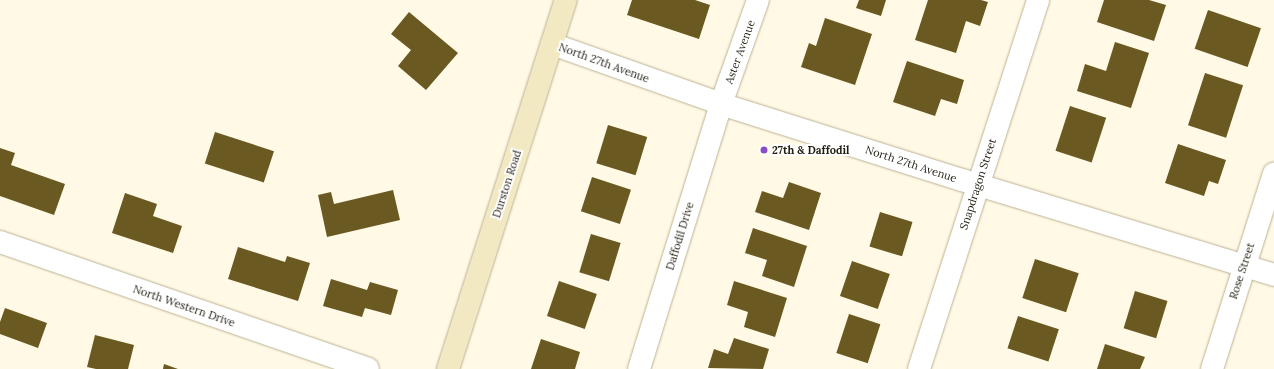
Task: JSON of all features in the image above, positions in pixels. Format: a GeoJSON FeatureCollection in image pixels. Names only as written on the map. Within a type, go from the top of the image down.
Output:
{"type":"FeatureCollection","features":[{"type":"Feature","properties":{"kind":"main road","name":"Durston Road"},"geometry":{"type":"LineString","coordinates":[[448,369],[566,0]]}},
{"type":"Feature","properties":{"kind":"street","name":"Aster Avenue"},"geometry":{"type":"LineString","coordinates":[[721,104],[758,0]]}},
{"type":"Feature","properties":{"kind":"street","name":"Snapdragon Street"},"geometry":{"type":"LineString","coordinates":[[919,369],[1038,0]]}},
{"type":"Feature","properties":{"kind":"street","name":"North 27th Avenue"},"geometry":{"type":"LineString","coordinates":[[552,44],[721,104],[978,185],[1274,275]]}},
{"type":"Feature","properties":{"kind":"street","name":"Daffodil Drive"},"geometry":{"type":"LineString","coordinates":[[639,369],[721,104]]}},
{"type":"Feature","properties":{"kind":"street","name":"Rose Street"},"geometry":{"type":"LineString","coordinates":[[1212,369],[1274,174]]}},
{"type":"Feature","properties":{"kind":"street","name":"North Western Drive"},"geometry":{"type":"LineString","coordinates":[[0,242],[368,369]]}},
{"type":"Feature","properties":{"kind":"building"},"geometry":{"type":"Polygon","coordinates":[[[632,0],[695,0],[710,5],[699,39],[627,15],[632,0]]]}},
{"type":"Feature","properties":{"kind":"building"},"geometry":{"type":"Polygon","coordinates":[[[859,0],[886,0],[881,16],[856,8],[859,0]]]}},
{"type":"Feature","properties":{"kind":"building"},"geometry":{"type":"Polygon","coordinates":[[[928,0],[981,0],[988,2],[980,26],[966,21],[956,53],[915,40],[928,0]]]}},
{"type":"Feature","properties":{"kind":"building"},"geometry":{"type":"Polygon","coordinates":[[[1104,0],[1149,0],[1166,5],[1154,41],[1097,22],[1104,0]]]}},
{"type":"Feature","properties":{"kind":"building"},"geometry":{"type":"Polygon","coordinates":[[[1208,10],[1261,28],[1248,67],[1195,49],[1208,10]]]}},
{"type":"Feature","properties":{"kind":"building"},"geometry":{"type":"Polygon","coordinates":[[[409,12],[458,53],[426,90],[398,66],[411,50],[391,34],[409,12]]]}},
{"type":"Feature","properties":{"kind":"building"},"geometry":{"type":"Polygon","coordinates":[[[825,18],[872,34],[855,85],[801,67],[809,43],[816,46],[825,18]]]}},
{"type":"Feature","properties":{"kind":"building"},"geometry":{"type":"Polygon","coordinates":[[[1115,42],[1149,53],[1131,108],[1077,91],[1085,64],[1106,71],[1115,42]]]}},
{"type":"Feature","properties":{"kind":"building"},"geometry":{"type":"Polygon","coordinates":[[[907,61],[964,80],[957,104],[941,99],[935,116],[893,102],[907,61]]]}},
{"type":"Feature","properties":{"kind":"building"},"geometry":{"type":"Polygon","coordinates":[[[1205,73],[1243,85],[1226,138],[1188,125],[1205,73]]]}},
{"type":"Feature","properties":{"kind":"building"},"geometry":{"type":"Polygon","coordinates":[[[1070,106],[1106,118],[1092,162],[1055,151],[1070,106]]]}},
{"type":"Feature","properties":{"kind":"building"},"geometry":{"type":"Polygon","coordinates":[[[608,125],[647,137],[636,175],[596,163],[608,125]]]}},
{"type":"Feature","properties":{"kind":"building"},"geometry":{"type":"Polygon","coordinates":[[[215,132],[274,151],[264,183],[205,163],[215,132]]]}},
{"type":"Feature","properties":{"kind":"building"},"geometry":{"type":"Polygon","coordinates":[[[1178,144],[1226,160],[1218,184],[1209,181],[1204,196],[1165,183],[1178,144]]]}},
{"type":"Feature","properties":{"kind":"building"},"geometry":{"type":"Polygon","coordinates":[[[0,148],[15,153],[11,165],[65,184],[54,215],[0,196],[0,148]]]}},
{"type":"Feature","properties":{"kind":"building"},"geometry":{"type":"Polygon","coordinates":[[[592,177],[631,190],[620,224],[581,211],[592,177]]]}},
{"type":"Feature","properties":{"kind":"building"},"geometry":{"type":"Polygon","coordinates":[[[789,182],[821,193],[809,230],[755,212],[762,191],[783,198],[789,182]]]}},
{"type":"Feature","properties":{"kind":"building"},"geometry":{"type":"Polygon","coordinates":[[[393,190],[400,220],[327,237],[318,195],[331,192],[334,204],[393,190]]]}},
{"type":"Feature","properties":{"kind":"building"},"geometry":{"type":"Polygon","coordinates":[[[125,193],[157,204],[153,216],[182,226],[173,253],[112,233],[125,193]]]}},
{"type":"Feature","properties":{"kind":"building"},"geometry":{"type":"Polygon","coordinates":[[[880,212],[913,222],[902,256],[869,246],[880,212]]]}},
{"type":"Feature","properties":{"kind":"building"},"geometry":{"type":"Polygon","coordinates":[[[753,228],[807,246],[794,287],[762,276],[767,260],[745,253],[753,228]]]}},
{"type":"Feature","properties":{"kind":"building"},"geometry":{"type":"Polygon","coordinates":[[[591,234],[621,243],[609,281],[579,272],[591,234]]]}},
{"type":"Feature","properties":{"kind":"building"},"geometry":{"type":"Polygon","coordinates":[[[238,247],[285,262],[287,256],[310,263],[298,301],[228,279],[238,247]]]}},
{"type":"Feature","properties":{"kind":"building"},"geometry":{"type":"Polygon","coordinates":[[[1035,259],[1079,273],[1066,312],[1022,298],[1035,259]]]}},
{"type":"Feature","properties":{"kind":"building"},"geometry":{"type":"Polygon","coordinates":[[[852,261],[890,274],[878,309],[840,296],[852,261]]]}},
{"type":"Feature","properties":{"kind":"building"},"geometry":{"type":"Polygon","coordinates":[[[331,279],[367,290],[370,282],[398,290],[391,315],[365,308],[362,317],[323,306],[331,279]]]}},
{"type":"Feature","properties":{"kind":"building"},"geometry":{"type":"Polygon","coordinates":[[[559,281],[597,294],[585,329],[547,316],[559,281]]]}},
{"type":"Feature","properties":{"kind":"building"},"geometry":{"type":"Polygon","coordinates":[[[734,281],[787,298],[775,337],[744,327],[748,312],[727,305],[734,281]]]}},
{"type":"Feature","properties":{"kind":"building"},"geometry":{"type":"Polygon","coordinates":[[[1135,291],[1168,301],[1156,338],[1124,328],[1135,291]]]}},
{"type":"Feature","properties":{"kind":"building"},"geometry":{"type":"Polygon","coordinates":[[[5,308],[47,323],[38,348],[0,334],[0,322],[5,308]]]}},
{"type":"Feature","properties":{"kind":"building"},"geometry":{"type":"Polygon","coordinates":[[[849,314],[880,324],[868,363],[836,353],[849,314]]]}},
{"type":"Feature","properties":{"kind":"building"},"geometry":{"type":"Polygon","coordinates":[[[1018,316],[1059,329],[1048,362],[1007,348],[1018,316]]]}},
{"type":"Feature","properties":{"kind":"building"},"geometry":{"type":"Polygon","coordinates":[[[95,335],[134,345],[128,369],[96,369],[87,367],[95,335]]]}},
{"type":"Feature","properties":{"kind":"building"},"geometry":{"type":"Polygon","coordinates":[[[734,338],[769,349],[763,369],[708,368],[714,349],[728,354],[734,338]]]}},
{"type":"Feature","properties":{"kind":"building"},"geometry":{"type":"Polygon","coordinates":[[[541,339],[580,352],[575,369],[531,369],[541,339]]]}},
{"type":"Feature","properties":{"kind":"building"},"geometry":{"type":"Polygon","coordinates":[[[1105,344],[1145,357],[1140,369],[1097,369],[1105,344]]]}},
{"type":"Feature","properties":{"kind":"building"},"geometry":{"type":"Polygon","coordinates":[[[164,364],[178,369],[163,369],[164,364]]]}},
{"type":"Feature","properties":{"kind":"place","name":"27th & Daffodil"},"geometry":{"type":"Point","coordinates":[764,150]}}]}
